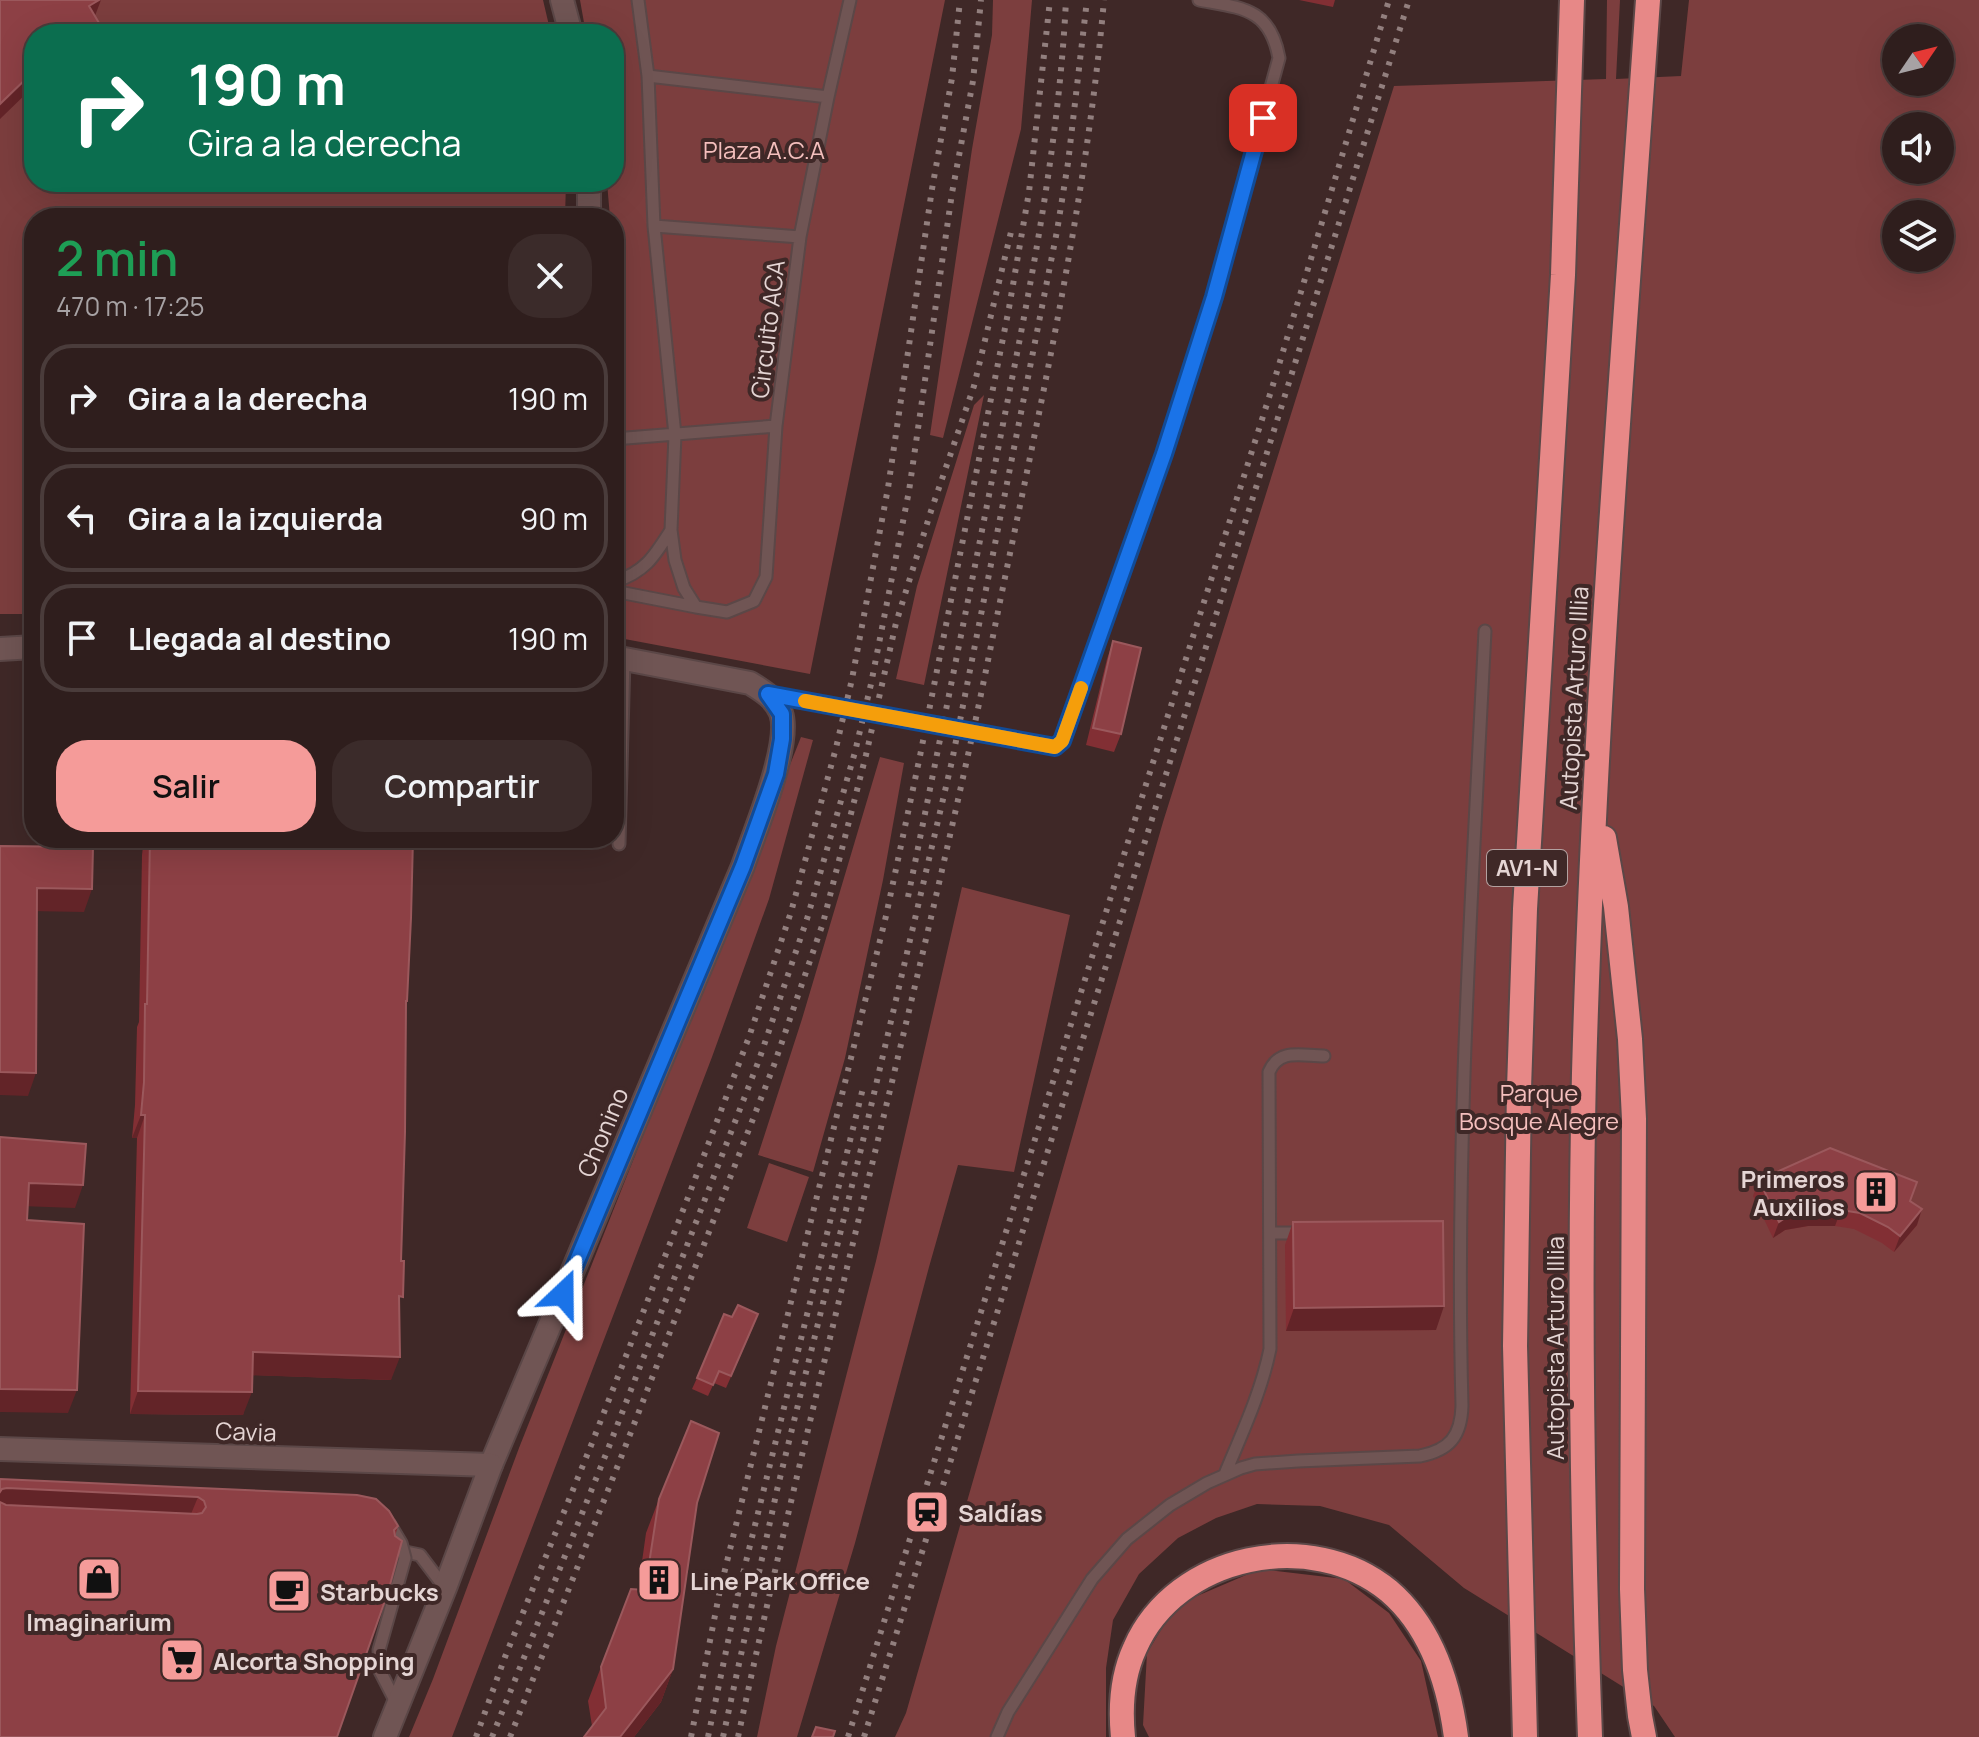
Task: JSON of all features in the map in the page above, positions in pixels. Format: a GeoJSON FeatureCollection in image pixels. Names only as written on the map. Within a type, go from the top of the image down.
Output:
{"type":"FeatureCollection","features":[{"type":"Feature","properties":{"kind":"highway","name":"Autopista Arturo Illia"},"geometry":{"type":"LineString","coordinates":[[1525,1737],[1515,1346],[1520,1059],[1525,909],[1563,275],[1572,0]]}},
{"type":"Feature","properties":{"kind":"highway","name":"Autopista Arturo Illia"},"geometry":{"type":"LineString","coordinates":[[1590,1737],[1583,1554],[1581,1273],[1585,1070],[1595,793],[1607,584],[1648,0]]}},
{"type":"Feature","properties":{"kind":"highway"},"geometry":{"type":"LineString","coordinates":[[1595,793],[1616,907],[1630,1039],[1634,1119],[1632,1589],[1635,1670],[1644,1737]]}},
{"type":"Feature","properties":{"kind":"highway"},"geometry":{"type":"LineString","coordinates":[[1123,1737],[1125,1679],[1136,1645],[1165,1604],[1206,1576],[1235,1564],[1262,1558],[1298,1556],[1334,1561],[1350,1567],[1378,1583],[1400,1602],[1431,1645],[1449,1700],[1456,1737]]}},
{"type":"Feature","properties":{"kind":"street"},"geometry":{"type":"LineString","coordinates":[[562,0],[568,24]]}},
{"type":"Feature","properties":{"kind":"street"},"geometry":{"type":"LineString","coordinates":[[0,649],[24,648]]}},
{"type":"Feature","properties":{"kind":"street"},"geometry":{"type":"LineString","coordinates":[[624,659],[750,683],[768,694]]}},
{"type":"Feature","properties":{"kind":"street","name":"Chonino"},"geometry":{"type":"LineString","coordinates":[[385,1737],[491,1465],[743,866],[776,774],[782,739],[782,714],[768,694]]}},
{"type":"Feature","properties":{"kind":"street","name":"Cavia"},"geometry":{"type":"LineString","coordinates":[[0,1449],[491,1465]]}},
{"type":"Feature","properties":{"kind":"lane"},"geometry":{"type":"LineString","coordinates":[[638,0],[648,76],[654,226],[675,435],[671,530],[675,560],[684,588],[696,607]]}},
{"type":"Feature","properties":{"kind":"lane","name":"Circuito ACA"},"geometry":{"type":"LineString","coordinates":[[624,593],[727,612],[754,601],[766,577],[776,426],[800,237],[850,0]]}},
{"type":"Feature","properties":{"kind":"lane"},"geometry":{"type":"LineString","coordinates":[[768,694],[1055,747],[1062,741],[1164,454],[1214,297],[1279,58],[1269,27],[1245,4],[1199,0]]}},
{"type":"Feature","properties":{"kind":"lane"},"geometry":{"type":"LineString","coordinates":[[648,76],[828,97]]}},
{"type":"Feature","properties":{"kind":"lane","name":"Circuito ACA"},"geometry":{"type":"LineString","coordinates":[[654,226],[800,237]]}},
{"type":"Feature","properties":{"kind":"lane","name":"Circuito ACA"},"geometry":{"type":"LineString","coordinates":[[624,438],[776,426]]}},
{"type":"Feature","properties":{"kind":"lane"},"geometry":{"type":"LineString","coordinates":[[624,579],[652,560],[671,530]]}},
{"type":"Feature","properties":{"kind":"lane"},"geometry":{"type":"LineString","coordinates":[[997,1737],[1008,1712],[1092,1579],[1115,1551],[1170,1505],[1225,1474],[1255,1464],[1420,1456],[1439,1451],[1451,1442],[1460,1426],[1460,1233],[1468,951],[1485,631]]}},
{"type":"Feature","properties":{"kind":"lane"},"geometry":{"type":"LineString","coordinates":[[1225,1474],[1265,1374],[1270,1349],[1269,1072],[1279,1057],[1324,1056]]}},
{"type":"Feature","properties":{"kind":"lane"},"geometry":{"type":"LineString","coordinates":[[1270,1233],[1318,1233]]}},
{"type":"Feature","properties":{"kind":"lane"},"geometry":{"type":"LineString","coordinates":[[1444,1233],[1460,1233]]}},
{"type":"Feature","properties":{"kind":"lane"},"geometry":{"type":"LineString","coordinates":[[386,1519],[401,1543],[405,1558],[379,1650],[380,1671],[398,1706]]}},
{"type":"Feature","properties":{"kind":"lane"},"geometry":{"type":"LineString","coordinates":[[396,1550],[420,1555],[445,1588]]}},
{"type":"Feature","properties":{"kind":"green space"},"geometry":{"type":"Polygon","coordinates":[[[0,0],[543,0],[549,24],[24,24],[24,192],[566,192],[565,208],[24,208],[24,614],[0,614],[0,0]]]}},
{"type":"Feature","properties":{"kind":"green space","name":"Plaza A.C.A"},"geometry":{"type":"Polygon","coordinates":[[[580,0],[945,0],[810,674],[624,639],[624,208],[609,208],[608,192],[624,192],[624,24],[584,24],[580,0]]]}},
{"type":"Feature","properties":{"kind":"green space"},"geometry":{"type":"Polygon","coordinates":[[[993,0],[1032,0],[1021,129],[943,438],[930,435],[992,35],[993,0]]]}},
{"type":"Feature","properties":{"kind":"green space","name":"Parque Bosque Alegre"},"geometry":{"type":"Polygon","coordinates":[[[1607,0],[1620,0],[1616,79],[1681,76],[1689,0],[1979,0],[1979,1737],[1675,1737],[1654,1706],[1464,1588],[1389,1525],[1320,1506],[1257,1504],[1216,1518],[1178,1538],[1139,1574],[1113,1620],[1106,1668],[1106,1737],[895,1737],[906,1713],[1163,822],[1394,86],[1606,79],[1607,0]]]}},
{"type":"Feature","properties":{"kind":"green space"},"geometry":{"type":"Polygon","coordinates":[[[984,395],[924,685],[896,679],[917,586],[974,405],[984,395]]]}},
{"type":"Feature","properties":{"kind":"green space"},"geometry":{"type":"Polygon","coordinates":[[[801,737],[813,740],[769,899],[712,1057],[452,1737],[409,1737],[519,1448],[801,737]]]}},
{"type":"Feature","properties":{"kind":"green space"},"geometry":{"type":"Polygon","coordinates":[[[880,757],[904,763],[845,1058],[813,1172],[758,1155],[880,757]]]}},
{"type":"Feature","properties":{"kind":"green space"},"geometry":{"type":"Polygon","coordinates":[[[962,887],[1070,915],[1014,1172],[958,1165],[855,1543],[797,1737],[757,1737],[776,1646],[876,1261],[962,887]]]}},
{"type":"Feature","properties":{"kind":"green space"},"geometry":{"type":"Polygon","coordinates":[[[769,1163],[809,1177],[787,1242],[747,1228],[769,1163]]]}},
{"type":"Feature","properties":{"kind":"green space"},"geometry":{"type":"Polygon","coordinates":[[[1260,1569],[1344,1579],[1389,1613],[1421,1661],[1438,1737],[1149,1737],[1143,1725],[1147,1653],[1176,1605],[1260,1569]]]}},
{"type":"Feature","properties":{"kind":"building"},"geometry":{"type":"Polygon","coordinates":[[[0,0],[99,0],[89,6],[97,24],[24,24],[24,81],[0,104],[0,0]]]}},
{"type":"Feature","properties":{"kind":"building"},"geometry":{"type":"Polygon","coordinates":[[[1113,641],[1141,648],[1121,734],[1093,728],[1113,641]]]}},
{"type":"Feature","properties":{"kind":"building"},"geometry":{"type":"Polygon","coordinates":[[[0,846],[93,848],[92,889],[37,888],[36,1073],[0,1072],[0,846]]]}},
{"type":"Feature","properties":{"kind":"building"},"geometry":{"type":"Polygon","coordinates":[[[150,848],[413,848],[406,1001],[400,1357],[253,1352],[252,1392],[138,1391],[145,1115],[141,1115],[150,848]]]}},
{"type":"Feature","properties":{"kind":"building"},"geometry":{"type":"Polygon","coordinates":[[[0,1137],[86,1144],[83,1185],[29,1183],[27,1220],[84,1224],[77,1390],[0,1389],[0,1137]]]}},
{"type":"Feature","properties":{"kind":"building"},"geometry":{"type":"Polygon","coordinates":[[[1830,1148],[1917,1182],[1910,1201],[1922,1209],[1900,1236],[1860,1213],[1841,1210],[1791,1214],[1779,1222],[1759,1180],[1830,1148]]]}},
{"type":"Feature","properties":{"kind":"building"},"geometry":{"type":"Polygon","coordinates":[[[1443,1221],[1444,1306],[1294,1308],[1293,1222],[1443,1221]]]}},
{"type":"Feature","properties":{"kind":"building"},"geometry":{"type":"Polygon","coordinates":[[[738,1305],[758,1314],[731,1376],[719,1371],[713,1385],[697,1378],[724,1314],[732,1317],[738,1305]]]}},
{"type":"Feature","properties":{"kind":"building","name":"Line Park Office"},"geometry":{"type":"Polygon","coordinates":[[[691,1421],[719,1433],[697,1503],[673,1669],[620,1737],[584,1737],[606,1708],[601,1667],[631,1589],[645,1590],[659,1499],[691,1421]]]}},
{"type":"Feature","properties":{"kind":"building","name":"Alcorta Shopping"},"geometry":{"type":"Polygon","coordinates":[[[0,1479],[357,1495],[376,1499],[389,1511],[398,1526],[394,1530],[395,1536],[402,1541],[388,1592],[337,1737],[0,1737],[0,1502],[6,1505],[197,1514],[206,1507],[198,1497],[7,1488],[0,1492],[0,1479]]]}},
{"type":"Feature","properties":{"kind":"building"},"geometry":{"type":"Polygon","coordinates":[[[816,1727],[835,1731],[833,1737],[812,1737],[816,1727]]]}},
{"type":"Feature","properties":{"kind":"railway"},"geometry":{"type":"LineString","coordinates":[[476,1737],[687,1200],[749,1037],[791,912],[852,679],[888,488],[932,189],[952,78],[960,0]]}},
{"type":"Feature","properties":{"kind":"railway"},"geometry":{"type":"LineString","coordinates":[[492,1737],[759,1060],[807,919],[855,752],[909,491],[952,193],[973,81],[981,0]]}},
{"type":"Feature","properties":{"kind":"railway"},"geometry":{"type":"LineString","coordinates":[[691,1737],[720,1590],[886,916],[920,756],[1029,192],[1050,0]]}},
{"type":"Feature","properties":{"kind":"railway"},"geometry":{"type":"LineString","coordinates":[[908,897],[1033,266],[1057,107],[1066,0]]}},
{"type":"Feature","properties":{"kind":"railway"},"geometry":{"type":"LineString","coordinates":[[723,1737],[777,1490],[952,761],[1057,231],[1087,0]]}},
{"type":"Feature","properties":{"kind":"railway"},"geometry":{"type":"LineString","coordinates":[[738,1737],[977,714],[1064,283],[1087,142],[1104,0]]}},
{"type":"Feature","properties":{"kind":"railway"},"geometry":{"type":"LineString","coordinates":[[848,1737],[1272,388],[1389,0]]}},
{"type":"Feature","properties":{"kind":"railway"},"geometry":{"type":"LineString","coordinates":[[864,1737],[1409,0]]}},
{"type":"Feature","properties":{"kind":"railway"},"geometry":{"type":"LineString","coordinates":[[510,1737],[774,1065],[823,923],[896,623],[974,386],[1011,232]]}},
{"type":"Feature","properties":{"kind":"railway"},"geometry":{"type":"LineString","coordinates":[[708,1737],[738,1594],[863,1088]]}},
{"type":"Feature","properties":{"kind":"slow traffic"},"geometry":{"type":"LineString","coordinates":[[805,701],[1055,747],[1062,741],[1081,688]]}},
{"type":"Feature","properties":{"kind":"place","name":"Primeros Auxilios"},"geometry":{"type":"Point","coordinates":[1876,1192]}},
{"type":"Feature","properties":{"kind":"place","name":"Saldías"},"geometry":{"type":"Point","coordinates":[927,1512]}},
{"type":"Feature","properties":{"kind":"place","name":"Imaginarium"},"geometry":{"type":"Point","coordinates":[99,1579]}},
{"type":"Feature","properties":{"kind":"place","name":"Line Park Office"},"geometry":{"type":"Point","coordinates":[659,1580]}},
{"type":"Feature","properties":{"kind":"place","name":"Starbucks"},"geometry":{"type":"Point","coordinates":[289,1591]}},
{"type":"Feature","properties":{"kind":"place","name":"Alcorta Shopping"},"geometry":{"type":"Point","coordinates":[182,1660]}},
{"type":"Feature","properties":{"kind":"route"},"geometry":{"type":"LineString","coordinates":[[563,1294],[743,866],[776,774],[782,739],[782,714],[768,694],[1055,747],[1062,741],[1164,454],[1214,297],[1263,118]]}}]}
